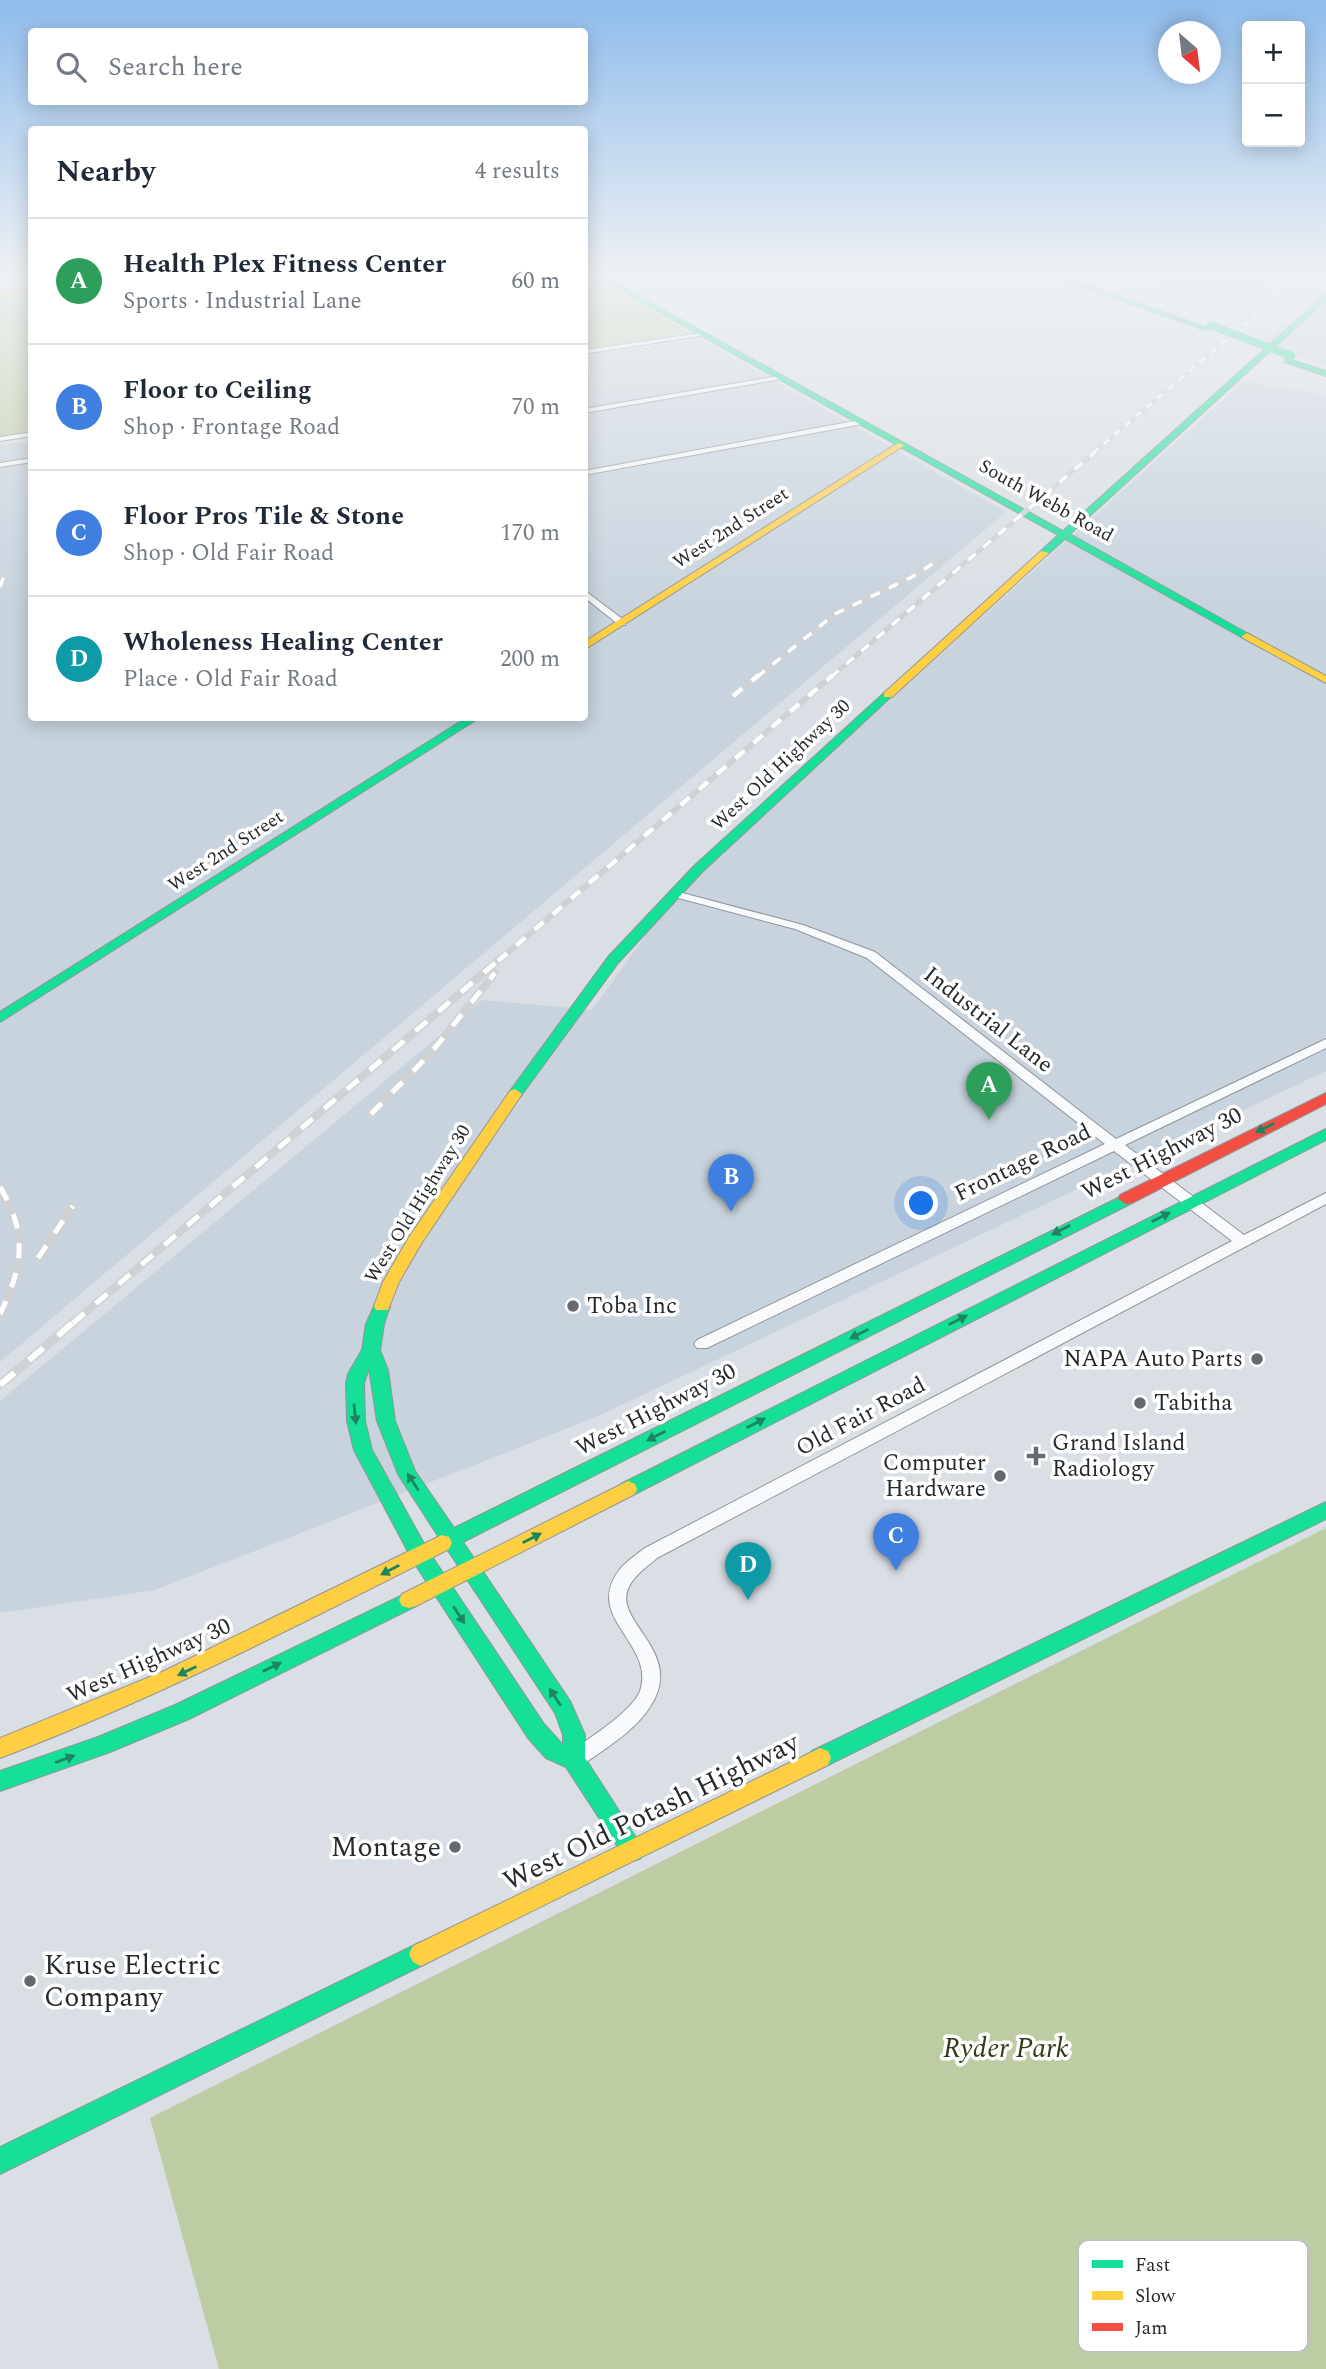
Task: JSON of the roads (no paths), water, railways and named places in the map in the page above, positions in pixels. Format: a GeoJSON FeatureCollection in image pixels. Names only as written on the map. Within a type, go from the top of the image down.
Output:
{"type":"FeatureCollection","features":[{"type":"Feature","properties":{"kind":"main road","name":"South Webb Road"},"geometry":{"type":"LineString","coordinates":[[797,388],[1326,680]]}},
{"type":"Feature","properties":{"kind":"main road","name":"West Old Highway 30"},"geometry":{"type":"LineString","coordinates":[[634,1850],[574,1760],[554,1751],[536,1731],[420,1555],[370,1465],[358,1436],[355,1383],[371,1350],[375,1324],[391,1282],[415,1241],[492,1126],[613,960],[708,860],[1225,388]]}},
{"type":"Feature","properties":{"kind":"main road","name":"West 2nd Street"},"geometry":{"type":"LineString","coordinates":[[588,644],[901,445]]}},
{"type":"Feature","properties":{"kind":"main road","name":"West 2nd Street"},"geometry":{"type":"LineString","coordinates":[[0,1018],[468,721]]}},
{"type":"Feature","properties":{"kind":"main road","name":"West Highway 30"},"geometry":{"type":"LineString","coordinates":[[0,1748],[121,1702],[182,1674],[1326,1098]]}},
{"type":"Feature","properties":{"kind":"main road"},"geometry":{"type":"LineString","coordinates":[[0,1781],[144,1729],[440,1585],[1326,1134]]}},
{"type":"Feature","properties":{"kind":"main road","name":"West Old Highway 30"},"geometry":{"type":"LineString","coordinates":[[371,1350],[379,1370],[386,1421],[399,1458],[563,1708],[575,1735],[574,1760]]}},
{"type":"Feature","properties":{"kind":"main road","name":"West Old Potash Highway"},"geometry":{"type":"LineString","coordinates":[[0,2161],[1326,1510]]}},
{"type":"Feature","properties":{"kind":"street"},"geometry":{"type":"LineString","coordinates":[[588,410],[723,388]]}},
{"type":"Feature","properties":{"kind":"street"},"geometry":{"type":"LineString","coordinates":[[588,472],[860,422]]}},
{"type":"Feature","properties":{"kind":"street"},"geometry":{"type":"LineString","coordinates":[[0,439],[28,435]]}},
{"type":"Feature","properties":{"kind":"street"},"geometry":{"type":"LineString","coordinates":[[0,464],[28,460]]}},
{"type":"Feature","properties":{"kind":"street"},"geometry":{"type":"LineString","coordinates":[[588,596],[622,623]]}},
{"type":"Feature","properties":{"kind":"street","name":"Industrial Lane"},"geometry":{"type":"LineString","coordinates":[[675,894],[799,928],[872,956],[1243,1242]]}},
{"type":"Feature","properties":{"kind":"street","name":"Frontage Road"},"geometry":{"type":"LineString","coordinates":[[702,1344],[1326,1043]]}},
{"type":"Feature","properties":{"kind":"street","name":"Old Fair Road"},"geometry":{"type":"LineString","coordinates":[[574,1760],[631,1716],[649,1692],[650,1663],[622,1615],[615,1594],[621,1579],[633,1565],[651,1553],[1326,1198]]}},
{"type":"Feature","properties":{"kind":"railway"},"geometry":{"type":"LineString","coordinates":[[1093,453],[1170,388]]}},
{"type":"Feature","properties":{"kind":"railway"},"geometry":{"type":"LineString","coordinates":[[831,677],[1095,452]]}},
{"type":"Feature","properties":{"kind":"railway"},"geometry":{"type":"LineString","coordinates":[[757,677],[835,614],[912,577],[937,561]]}},
{"type":"Feature","properties":{"kind":"railway"},"geometry":{"type":"LineString","coordinates":[[0,587],[6,570]]}},
{"type":"Feature","properties":{"kind":"railway"},"geometry":{"type":"LineString","coordinates":[[733,696],[759,675]]}},
{"type":"Feature","properties":{"kind":"railway"},"geometry":{"type":"LineString","coordinates":[[498,961],[833,675]]}},
{"type":"Feature","properties":{"kind":"railway"},"geometry":{"type":"LineString","coordinates":[[73,1323],[500,959]]}},
{"type":"Feature","properties":{"kind":"railway"},"geometry":{"type":"LineString","coordinates":[[371,1114],[430,1054],[495,973]]}},
{"type":"Feature","properties":{"kind":"railway"},"geometry":{"type":"LineString","coordinates":[[0,1187],[15,1220],[19,1250],[14,1281],[0,1314]]}},
{"type":"Feature","properties":{"kind":"railway"},"geometry":{"type":"LineString","coordinates":[[38,1258],[73,1206]]}},
{"type":"Feature","properties":{"kind":"railway"},"geometry":{"type":"LineString","coordinates":[[0,1385],[75,1321]]}},
{"type":"Feature","properties":{"kind":"place","name":"Health Plex Fitness Center"},"geometry":{"type":"Point","coordinates":[989,1120]}},
{"type":"Feature","properties":{"kind":"place","name":"Floor to Ceiling"},"geometry":{"type":"Point","coordinates":[731,1212]}},
{"type":"Feature","properties":{"kind":"place","name":"Toba Inc"},"geometry":{"type":"Point","coordinates":[573,1306]}},
{"type":"Feature","properties":{"kind":"place","name":"NAPA Auto Parts"},"geometry":{"type":"Point","coordinates":[1257,1359]}},
{"type":"Feature","properties":{"kind":"place","name":"Tabitha"},"geometry":{"type":"Point","coordinates":[1140,1403]}},
{"type":"Feature","properties":{"kind":"place","name":"Grand Island Radiology"},"geometry":{"type":"Point","coordinates":[1036,1456]}},
{"type":"Feature","properties":{"kind":"place","name":"Computer Hardware"},"geometry":{"type":"Point","coordinates":[1000,1476]}},
{"type":"Feature","properties":{"kind":"place","name":"Floor Pros Tile & Stone"},"geometry":{"type":"Point","coordinates":[896,1571]}},
{"type":"Feature","properties":{"kind":"place","name":"Wholeness Healing Center"},"geometry":{"type":"Point","coordinates":[748,1600]}},
{"type":"Feature","properties":{"kind":"place","name":"Montage"},"geometry":{"type":"Point","coordinates":[455,1847]}},
{"type":"Feature","properties":{"kind":"place","name":"Kruse Electric Company"},"geometry":{"type":"Point","coordinates":[30,1981]}},
{"type":"Feature","properties":{"kind":"park label","name":"Ryder Park"},"geometry":{"type":"Point","coordinates":[1006,2048]}}]}
